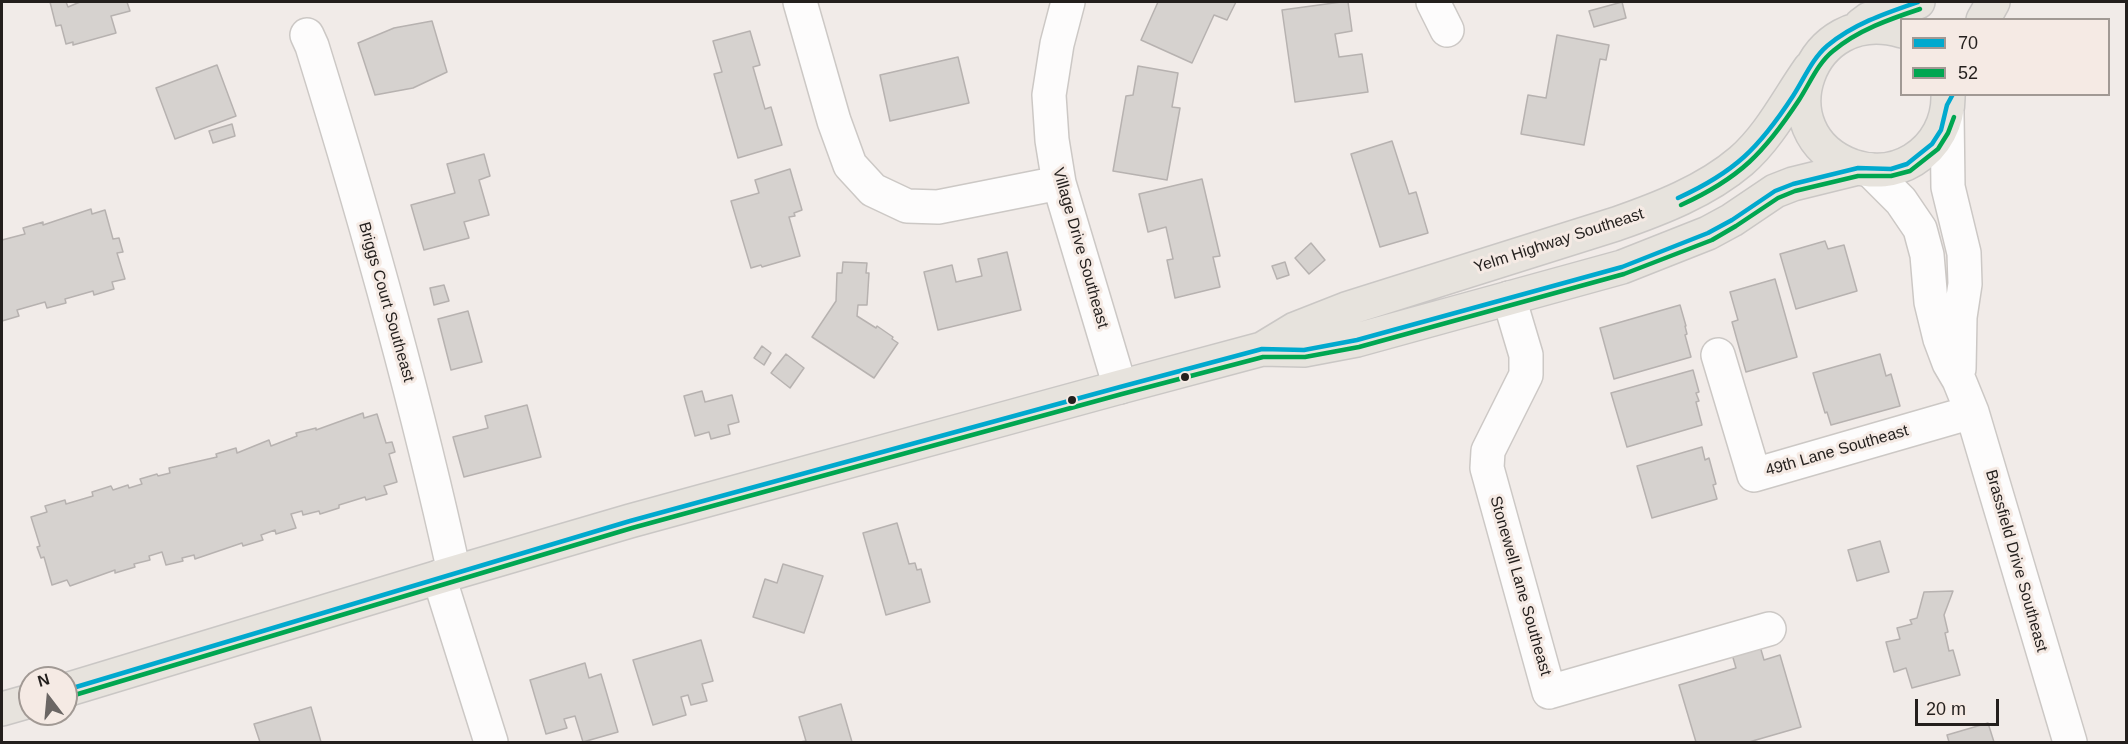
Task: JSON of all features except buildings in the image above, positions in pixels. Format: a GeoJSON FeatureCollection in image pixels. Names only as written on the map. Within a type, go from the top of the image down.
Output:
{"type":"FeatureCollection","features":[{"type":"Feature","properties":{"kind":"main road"},"geometry":{"type":"LineString","coordinates":[[1849,32],[1869,20],[1918,2]]}},
{"type":"Feature","properties":{"kind":"main road"},"geometry":{"type":"LineString","coordinates":[[1984,18],[1994,2]]}},
{"type":"Feature","properties":{"kind":"main road"},"geometry":{"type":"LineString","coordinates":[[1849,32],[1866,27],[1900,31]]}},
{"type":"Feature","properties":{"kind":"main road","name":"Yelm Highway Southeast"},"geometry":{"type":"LineString","coordinates":[[1262,349],[1295,329],[1346,309],[1648,213],[1710,183],[1741,161],[1763,137],[1828,44],[1849,32]]}},
{"type":"Feature","properties":{"kind":"main road"},"geometry":{"type":"LineString","coordinates":[[1810,68],[1804,99],[1811,130],[1830,154],[1844,163],[1864,169]]}},
{"type":"Feature","properties":{"kind":"main road","name":"Yelm Highway Southeast"},"geometry":{"type":"LineString","coordinates":[[78,686],[630,521],[1119,387],[1262,349],[1304,350],[1357,340],[1622,267],[1708,233],[1775,191],[1793,184],[1864,169],[1891,169],[1907,164],[1932,144],[1941,130],[1949,102]]}},
{"type":"Feature","properties":{"kind":"main road"},"geometry":{"type":"LineString","coordinates":[[2,709],[18,704]]}},
{"type":"Feature","properties":{"kind":"street"},"geometry":{"type":"LineString","coordinates":[[800,2],[834,121],[850,165],[873,190],[907,206],[938,207],[1059,183]]}},
{"type":"Feature","properties":{"kind":"street","name":"Village Drive Southeast"},"geometry":{"type":"LineString","coordinates":[[1068,2],[1057,44],[1049,95],[1052,140],[1059,183],[1119,387]]}},
{"type":"Feature","properties":{"kind":"street","name":"Briggs Court Southeast"},"geometry":{"type":"LineString","coordinates":[[307,35],[342,144],[418,417],[447,574],[491,742]]}},
{"type":"Feature","properties":{"kind":"street","name":"Brassfield Drive Southeast"},"geometry":{"type":"LineString","coordinates":[[1949,102],[1948,187],[1964,253],[1965,284],[1958,348],[1959,380]]}},
{"type":"Feature","properties":{"kind":"street","name":"Brassfield Drive Southeast"},"geometry":{"type":"LineString","coordinates":[[1864,169],[1901,201],[1920,229],[1927,255],[1930,302],[1940,339],[1972,412],[2070,742]]}},
{"type":"Feature","properties":{"kind":"street","name":"Stonewell Lane Southeast"},"geometry":{"type":"LineString","coordinates":[[1509,298],[1526,356],[1526,375],[1488,451],[1487,468],[1550,692],[1769,629]]}},
{"type":"Feature","properties":{"kind":"street","name":"49th Lane Southeast"},"geometry":{"type":"LineString","coordinates":[[1718,355],[1754,475],[1972,412]]}},
{"type":"Feature","properties":{"kind":"transit line","name":"70"},"geometry":{"type":"LineString","coordinates":[[1678,198],[1730,168],[1757,144],[1781,114],[1813,63],[1827,46],[1859,25],[1918,2]]}},
{"type":"Feature","properties":{"kind":"transit line","name":"52"},"geometry":{"type":"LineString","coordinates":[[1681,205],[1735,174],[1762,149],[1786,119],[1819,67],[1833,51],[1864,31],[1920,9]]}},
{"type":"Feature","properties":{"kind":"transit line","name":"70"},"geometry":{"type":"LineString","coordinates":[[78,686],[630,521],[1120,387],[1262,349],[1304,350],[1357,340],[1622,267],[1708,233],[1775,191],[1793,184],[1858,168],[1891,169],[1907,164],[1932,144],[1941,130],[1947,105],[1952,96]]}},
{"type":"Feature","properties":{"kind":"transit line","name":"52"},"geometry":{"type":"LineString","coordinates":[[78,694],[632,528],[1122,394],[1263,357],[1305,357],[1359,347],[1624,274],[1712,240],[1778,198],[1795,191],[1858,176],[1891,176],[1910,171],[1938,149],[1954,117]]}}]}
